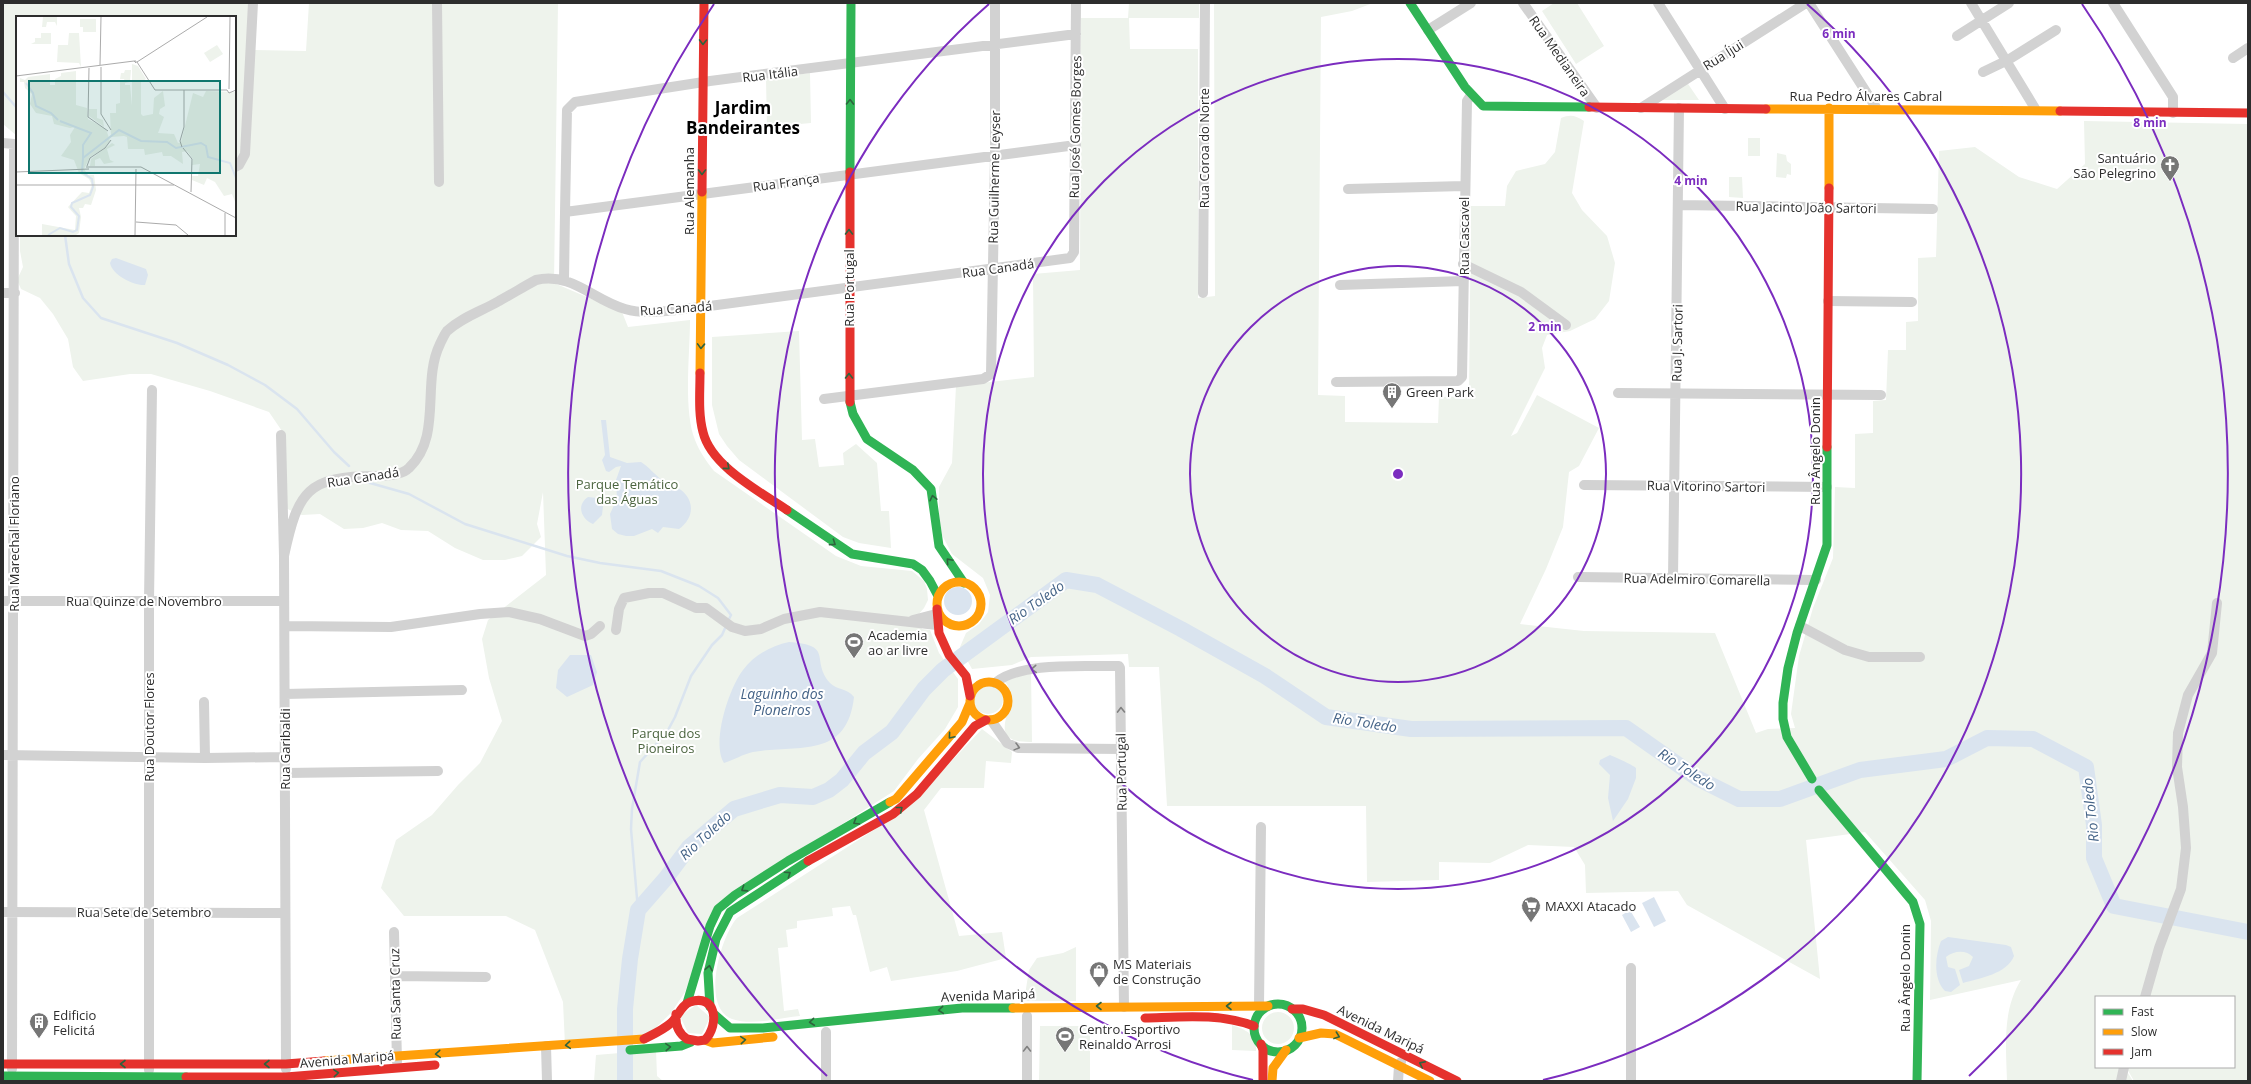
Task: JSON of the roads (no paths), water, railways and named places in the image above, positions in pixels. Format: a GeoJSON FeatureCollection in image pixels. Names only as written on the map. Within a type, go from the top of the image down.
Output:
{"type":"FeatureCollection","features":[{"type":"Feature","properties":{"kind":"street"},"geometry":{"type":"LineString","coordinates":[[236,166],[239,165],[245,154],[253,3]]}},
{"type":"Feature","properties":{"kind":"street"},"geometry":{"type":"LineString","coordinates":[[437,3],[439,182]]}},
{"type":"Feature","properties":{"kind":"street","name":"Rua Alemanha"},"geometry":{"type":"LineString","coordinates":[[704,3],[700,409],[703,432],[709,448],[719,460],[744,481],[852,554],[868,559],[902,560],[916,565],[929,577],[938,596]]}},
{"type":"Feature","properties":{"kind":"street","name":"Rua Portugal"},"geometry":{"type":"LineString","coordinates":[[851,3],[849,396],[854,414],[868,439],[913,470],[931,489],[936,514],[937,537],[942,552],[964,583]]}},
{"type":"Feature","properties":{"kind":"street","name":"Rua Guilherme Leyser"},"geometry":{"type":"LineString","coordinates":[[849,396],[983,379],[991,374],[995,155],[995,3]]}},
{"type":"Feature","properties":{"kind":"street","name":"Rua José Gomes Borges"},"geometry":{"type":"LineString","coordinates":[[1074,252],[1076,3]]}},
{"type":"Feature","properties":{"kind":"street","name":"Rua Coroa do Norte"},"geometry":{"type":"LineString","coordinates":[[1203,293],[1205,3]]}},
{"type":"Feature","properties":{"kind":"street"},"geometry":{"type":"LineString","coordinates":[[1410,3],[1471,95]]}},
{"type":"Feature","properties":{"kind":"street"},"geometry":{"type":"LineString","coordinates":[[1428,30],[1471,3]]}},
{"type":"Feature","properties":{"kind":"street","name":"Rua Medianeira"},"geometry":{"type":"LineString","coordinates":[[1523,3],[1597,108]]}},
{"type":"Feature","properties":{"kind":"street"},"geometry":{"type":"LineString","coordinates":[[1658,3],[1725,109]]}},
{"type":"Feature","properties":{"kind":"street","name":"Rua Íjui"},"geometry":{"type":"LineString","coordinates":[[1640,108],[1700,68],[1806,3]]}},
{"type":"Feature","properties":{"kind":"street"},"geometry":{"type":"LineString","coordinates":[[1809,3],[1877,109]]}},
{"type":"Feature","properties":{"kind":"street"},"geometry":{"type":"LineString","coordinates":[[1971,3],[2008,60],[2036,110]]}},
{"type":"Feature","properties":{"kind":"street"},"geometry":{"type":"LineString","coordinates":[[1956,36],[2009,3]]}},
{"type":"Feature","properties":{"kind":"street"},"geometry":{"type":"LineString","coordinates":[[2117,4],[2173,97],[2173,113]]}},
{"type":"Feature","properties":{"kind":"street"},"geometry":{"type":"LineString","coordinates":[[1984,72],[2008,60],[2056,30]]}},
{"type":"Feature","properties":{"kind":"street","name":"Rua Itália"},"geometry":{"type":"LineString","coordinates":[[565,212],[567,110],[575,102],[703,82],[1076,34]]}},
{"type":"Feature","properties":{"kind":"street"},"geometry":{"type":"LineString","coordinates":[[2233,58],[2248,48]]}},
{"type":"Feature","properties":{"kind":"street","name":"Rua Pedro Álvares Cabral"},"geometry":{"type":"LineString","coordinates":[[1471,95],[1483,106],[2248,113]]}},
{"type":"Feature","properties":{"kind":"street","name":"Rua Cascavel"},"geometry":{"type":"LineString","coordinates":[[1336,382],[1458,381],[1462,377],[1464,186],[1467,102],[1471,95]]}},
{"type":"Feature","properties":{"kind":"street","name":"Rua J. Sartori"},"geometry":{"type":"LineString","coordinates":[[1672,578],[1675,486],[1679,108]]}},
{"type":"Feature","properties":{"kind":"street","name":"Rua Ângelo Donin"},"geometry":{"type":"LineString","coordinates":[[1812,779],[1786,732],[1782,716],[1784,692],[1805,606],[1816,580],[1827,545],[1829,108]]}},
{"type":"Feature","properties":{"kind":"street","name":"Rua Marechal Floriano"},"geometry":{"type":"LineString","coordinates":[[3,143],[14,144],[15,293],[14,755],[8,912],[9,1078]]}},
{"type":"Feature","properties":{"kind":"street","name":"Rua França"},"geometry":{"type":"LineString","coordinates":[[565,212],[1076,145]]}},
{"type":"Feature","properties":{"kind":"street"},"geometry":{"type":"LineString","coordinates":[[1348,189],[1464,186]]}},
{"type":"Feature","properties":{"kind":"street","name":"Rua Jacinto João Sartori"},"geometry":{"type":"LineString","coordinates":[[1678,205],[1933,208]]}},
{"type":"Feature","properties":{"kind":"street"},"geometry":{"type":"LineString","coordinates":[[564,280],[565,212]]}},
{"type":"Feature","properties":{"kind":"street","name":"Rua Canadá"},"geometry":{"type":"LineString","coordinates":[[284,556],[292,521],[299,504],[316,486],[327,480],[387,476],[408,470],[419,457],[427,439],[434,355],[446,332],[461,320],[536,280],[546,278],[564,280],[626,310],[645,312],[702,307],[993,269],[1070,258],[1074,252]]}},
{"type":"Feature","properties":{"kind":"street"},"geometry":{"type":"LineString","coordinates":[[1463,264],[1522,292],[1566,325]]}},
{"type":"Feature","properties":{"kind":"street"},"geometry":{"type":"LineString","coordinates":[[1340,285],[1463,281]]}},
{"type":"Feature","properties":{"kind":"street"},"geometry":{"type":"LineString","coordinates":[[3,293],[15,293]]}},
{"type":"Feature","properties":{"kind":"street"},"geometry":{"type":"LineString","coordinates":[[1828,301],[1912,302]]}},
{"type":"Feature","properties":{"kind":"street","name":"Rua Doutor Flores"},"geometry":{"type":"LineString","coordinates":[[149,1079],[147,912],[152,390]]}},
{"type":"Feature","properties":{"kind":"street"},"geometry":{"type":"LineString","coordinates":[[1618,393],[1881,395]]}},
{"type":"Feature","properties":{"kind":"street"},"geometry":{"type":"LineString","coordinates":[[824,400],[849,396]]}},
{"type":"Feature","properties":{"kind":"street","name":"Rua Garibaldi"},"geometry":{"type":"LineString","coordinates":[[281,435],[284,556],[286,1079]]}},
{"type":"Feature","properties":{"kind":"street","name":"Rua Vitorino Sartori"},"geometry":{"type":"LineString","coordinates":[[1584,484],[1827,487]]}},
{"type":"Feature","properties":{"kind":"street","name":"Rua Adelmiro Comarella"},"geometry":{"type":"LineString","coordinates":[[1578,577],[1816,580]]}},
{"type":"Feature","properties":{"kind":"street"},"geometry":{"type":"LineString","coordinates":[[950,655],[953,638],[966,624],[977,616],[980,603],[976,590],[964,583],[958,582],[946,586],[938,596],[936,610],[937,625],[950,655],[966,676],[970,699],[975,714],[988,720],[1007,743],[1018,748],[1121,749]]}},
{"type":"Feature","properties":{"kind":"street"},"geometry":{"type":"LineString","coordinates":[[616,630],[619,609],[624,598],[649,593],[663,593],[696,608],[706,608],[732,627],[739,630],[753,630],[784,619],[820,612],[937,625]]}},
{"type":"Feature","properties":{"kind":"street","name":"Rua Quinze de Novembro"},"geometry":{"type":"LineString","coordinates":[[3,601],[284,601]]}},
{"type":"Feature","properties":{"kind":"street"},"geometry":{"type":"LineString","coordinates":[[2145,996],[2164,936],[2181,890],[2186,848],[2183,807],[2177,767],[2178,733],[2188,695],[2212,653],[2217,603]]}},
{"type":"Feature","properties":{"kind":"street"},"geometry":{"type":"LineString","coordinates":[[936,610],[947,622],[959,626],[966,624]]}},
{"type":"Feature","properties":{"kind":"street"},"geometry":{"type":"LineString","coordinates":[[909,621],[936,610]]}},
{"type":"Feature","properties":{"kind":"street"},"geometry":{"type":"LineString","coordinates":[[284,626],[391,627],[480,614],[509,612],[540,619],[585,636],[592,634],[600,626]]}},
{"type":"Feature","properties":{"kind":"street"},"geometry":{"type":"LineString","coordinates":[[1800,626],[1845,650],[1869,657],[1920,657]]}},
{"type":"Feature","properties":{"kind":"street","name":"Rua Portugal"},"geometry":{"type":"LineString","coordinates":[[995,683],[1025,670],[1119,666],[1120,668],[1124,1007]]}},
{"type":"Feature","properties":{"kind":"street"},"geometry":{"type":"LineString","coordinates":[[705,1040],[715,1029],[708,973],[716,939],[730,912],[808,861],[894,814],[917,794],[975,726],[1004,714],[1008,702],[1005,691],[995,683],[983,683],[966,676]]}},
{"type":"Feature","properties":{"kind":"street"},"geometry":{"type":"LineString","coordinates":[[691,1042],[680,1035],[676,1028],[676,1014],[687,1003],[710,926],[718,909],[736,895],[788,861],[896,799],[962,722],[970,699],[977,686],[983,683]]}},
{"type":"Feature","properties":{"kind":"street"},"geometry":{"type":"LineString","coordinates":[[285,694],[462,690]]}},
{"type":"Feature","properties":{"kind":"street"},"geometry":{"type":"LineString","coordinates":[[204,702],[205,758]]}},
{"type":"Feature","properties":{"kind":"street"},"geometry":{"type":"LineString","coordinates":[[3,755],[205,758],[285,757]]}},
{"type":"Feature","properties":{"kind":"street"},"geometry":{"type":"LineString","coordinates":[[285,772],[438,771]]}},
{"type":"Feature","properties":{"kind":"street"},"geometry":{"type":"LineString","coordinates":[[1812,779],[1819,790]]}},
{"type":"Feature","properties":{"kind":"street","name":"Rua Ângelo Donin"},"geometry":{"type":"LineString","coordinates":[[1819,790],[1913,902],[1920,924],[1917,1081]]}},
{"type":"Feature","properties":{"kind":"street"},"geometry":{"type":"LineString","coordinates":[[1261,827],[1264,1006],[1254,1026],[1254,1033],[1264,1050],[1263,1081]]}},
{"type":"Feature","properties":{"kind":"street","name":"Rua Sete de Setembro"},"geometry":{"type":"LineString","coordinates":[[8,912],[285,913]]}},
{"type":"Feature","properties":{"kind":"street","name":"Rua Santa Cruz"},"geometry":{"type":"LineString","coordinates":[[394,932],[397,1068]]}},
{"type":"Feature","properties":{"kind":"street"},"geometry":{"type":"LineString","coordinates":[[1631,968],[1631,1081]]}},
{"type":"Feature","properties":{"kind":"street"},"geometry":{"type":"LineString","coordinates":[[395,976],[486,977]]}},
{"type":"Feature","properties":{"kind":"street"},"geometry":{"type":"LineString","coordinates":[[687,1003],[702,1002],[713,1011]]}},
{"type":"Feature","properties":{"kind":"street"},"geometry":{"type":"LineString","coordinates":[[1261,1044],[1275,1052],[1286,1050],[1296,1044],[1299,1038],[1301,1022],[1292,1009],[1276,1004],[1264,1006]]}},
{"type":"Feature","properties":{"kind":"street","name":"Avenida Maripá"},"geometry":{"type":"LineString","coordinates":[[713,1011],[730,1028],[763,1028],[962,1008],[1264,1006]]}},
{"type":"Feature","properties":{"kind":"street","name":"Avenida Maripá"},"geometry":{"type":"LineString","coordinates":[[1292,1009],[1303,1009],[1324,1015],[1457,1081]]}},
{"type":"Feature","properties":{"kind":"street","name":"Avenida Maripá"},"geometry":{"type":"LineString","coordinates":[[8,1064],[286,1064],[396,1057],[547,1051],[607,1042],[644,1039],[661,1030],[672,1021],[676,1014]]}},
{"type":"Feature","properties":{"kind":"street","name":"Avenida Maripá"},"geometry":{"type":"LineString","coordinates":[[879,1026],[977,1016],[1098,1017]]}},
{"type":"Feature","properties":{"kind":"street"},"geometry":{"type":"LineString","coordinates":[[1027,1016],[1027,1081]]}},
{"type":"Feature","properties":{"kind":"street"},"geometry":{"type":"LineString","coordinates":[[1136,1018],[1221,1018],[1241,1020],[1254,1026]]}},
{"type":"Feature","properties":{"kind":"street"},"geometry":{"type":"LineString","coordinates":[[826,1032],[826,1081]]}},
{"type":"Feature","properties":{"kind":"street","name":"Avenida Maripá"},"geometry":{"type":"LineString","coordinates":[[1299,1038],[1322,1033],[1335,1034],[1430,1081]]}},
{"type":"Feature","properties":{"kind":"street"},"geometry":{"type":"LineString","coordinates":[[622,1050],[681,1046],[691,1042],[705,1040],[713,1043],[781,1036]]}},
{"type":"Feature","properties":{"kind":"street"},"geometry":{"type":"LineString","coordinates":[[1272,1081],[1273,1068],[1286,1050]]}},
{"type":"Feature","properties":{"kind":"street"},"geometry":{"type":"LineString","coordinates":[[547,1051],[547,1081]]}},
{"type":"Feature","properties":{"kind":"street","name":"Avenida Maripá"},"geometry":{"type":"LineString","coordinates":[[534,1057],[547,1051],[559,1055]]}},
{"type":"Feature","properties":{"kind":"street"},"geometry":{"type":"LineString","coordinates":[[1398,1081],[1399,1066],[1405,1056]]}},
{"type":"Feature","properties":{"kind":"street","name":"Avenida Maripá"},"geometry":{"type":"LineString","coordinates":[[9,1078],[286,1079],[444,1064]]}},
{"type":"Feature","properties":{"kind":"street"},"geometry":{"type":"LineString","coordinates":[[2121,1081],[2124,1068]]}},
{"type":"Feature","properties":{"kind":"water"},"geometry":{"type":"Polygon","coordinates":[[[116,258],[146,269],[148,275],[145,285],[130,282],[115,272],[110,263],[112,259],[116,258]]]}},
{"type":"Feature","properties":{"kind":"water"},"geometry":{"type":"Polygon","coordinates":[[[601,420],[606,420],[610,457],[627,463],[641,462],[662,480],[681,490],[686,495],[691,505],[690,515],[684,525],[679,529],[663,527],[658,533],[652,529],[634,536],[626,536],[618,534],[612,529],[610,514],[617,499],[616,480],[621,466],[616,467],[609,472],[606,471],[602,460],[605,455],[601,420]]]}},
{"type":"Feature","properties":{"kind":"water"},"geometry":{"type":"Polygon","coordinates":[[[588,497],[597,498],[603,506],[602,515],[593,524],[585,519],[581,508],[584,500],[588,497]]]}},
{"type":"Feature","properties":{"kind":"water"},"geometry":{"type":"Polygon","coordinates":[[[958,587],[968,591],[972,601],[968,611],[958,615],[948,611],[944,601],[948,591],[958,587]]]}},
{"type":"Feature","properties":{"kind":"water","name":"Laguinho dos Pioneiros"},"geometry":{"type":"Polygon","coordinates":[[[789,642],[812,646],[817,650],[824,675],[830,683],[848,692],[854,697],[849,717],[842,731],[831,740],[818,745],[803,748],[753,752],[724,763],[720,743],[721,730],[723,716],[732,689],[743,670],[752,660],[769,649],[789,642]]]}},
{"type":"Feature","properties":{"kind":"water"},"geometry":{"type":"Polygon","coordinates":[[[570,655],[591,655],[597,672],[593,685],[567,697],[556,688],[558,670],[570,655]]]}},
{"type":"Feature","properties":{"kind":"water"},"geometry":{"type":"Polygon","coordinates":[[[1610,755],[1636,768],[1636,778],[1628,799],[1613,821],[1608,798],[1610,775],[1599,764],[1600,760],[1610,755]]]}},
{"type":"Feature","properties":{"kind":"water"},"geometry":{"type":"Polygon","coordinates":[[[1654,897],[1666,921],[1654,927],[1642,903],[1654,897]]]}},
{"type":"Feature","properties":{"kind":"water"},"geometry":{"type":"Polygon","coordinates":[[[1630,910],[1640,927],[1631,932],[1622,915],[1630,910]]]}},
{"type":"Feature","properties":{"kind":"water"},"geometry":{"type":"Polygon","coordinates":[[[1948,937],[2006,945],[2011,947],[2014,956],[2005,967],[1999,971],[1985,977],[1963,983],[1959,970],[1969,966],[1973,957],[1970,954],[1963,952],[1956,952],[1949,955],[1946,957],[1948,967],[1955,969],[1960,985],[1951,992],[1945,991],[1938,980],[1936,960],[1941,941],[1948,937]]]}},
{"type":"Feature","properties":{"kind":"waterway"},"geometry":{"type":"LineString","coordinates":[[3,92],[16,107]]}},
{"type":"Feature","properties":{"kind":"waterway"},"geometry":{"type":"LineString","coordinates":[[65,236],[69,264],[83,298],[101,318],[177,343],[228,365],[265,385],[297,409],[334,452],[349,466]]}},
{"type":"Feature","properties":{"kind":"waterway"},"geometry":{"type":"LineString","coordinates":[[363,481],[409,494],[465,524],[567,556],[600,563],[661,571],[699,586],[718,598],[731,615],[728,621]]}},
{"type":"Feature","properties":{"kind":"waterway","name":"Rio Toledo"},"geometry":{"type":"LineString","coordinates":[[625,1081],[625,1009],[630,959],[638,910],[666,878],[689,847],[734,809],[780,795],[813,797],[829,790],[842,780],[864,753],[892,732],[924,689],[943,670],[1066,580],[1097,585],[1181,629],[1265,676],[1326,717],[1411,729],[1626,728],[1697,778],[1739,799],[1780,799],[1860,770],[1946,759],[1987,738],[2033,739],[2086,767],[2094,825],[2094,858],[2114,906],[2248,932]]}},
{"type":"Feature","properties":{"kind":"waterway"},"geometry":{"type":"LineString","coordinates":[[638,910],[631,829],[632,809],[640,762],[667,732],[675,717],[691,676],[712,645],[722,635],[726,626]]}},
{"type":"Feature","properties":{"kind":"place","name":"Santuário São Pelegrino"},"geometry":{"type":"Point","coordinates":[2170,182]}},
{"type":"Feature","properties":{"kind":"place","name":"Green Park"},"geometry":{"type":"Point","coordinates":[1392,409]}},
{"type":"Feature","properties":{"kind":"place","name":"Academia ao ar livre"},"geometry":{"type":"Point","coordinates":[854,659]}},
{"type":"Feature","properties":{"kind":"place","name":"MAXXI Atacado"},"geometry":{"type":"Point","coordinates":[1531,923]}},
{"type":"Feature","properties":{"kind":"place","name":"MS Materiais de Construção"},"geometry":{"type":"Point","coordinates":[1099,988]}},
{"type":"Feature","properties":{"kind":"place","name":"Edificio Felicitá"},"geometry":{"type":"Point","coordinates":[39,1039]}},
{"type":"Feature","properties":{"kind":"place","name":"Centro Esportivo Reinaldo Arrosi"},"geometry":{"type":"Point","coordinates":[1065,1053]}},
{"type":"Feature","properties":{"kind":"district","name":"Jardim Bandeirantes"},"geometry":{"type":"Point","coordinates":[743,117]}},
{"type":"Feature","properties":{"kind":"park label","name":"Parque Temático das Águas"},"geometry":{"type":"Point","coordinates":[627,492]}},
{"type":"Feature","properties":{"kind":"park label","name":"Parque dos Pioneiros"},"geometry":{"type":"Point","coordinates":[666,740]}}]}
